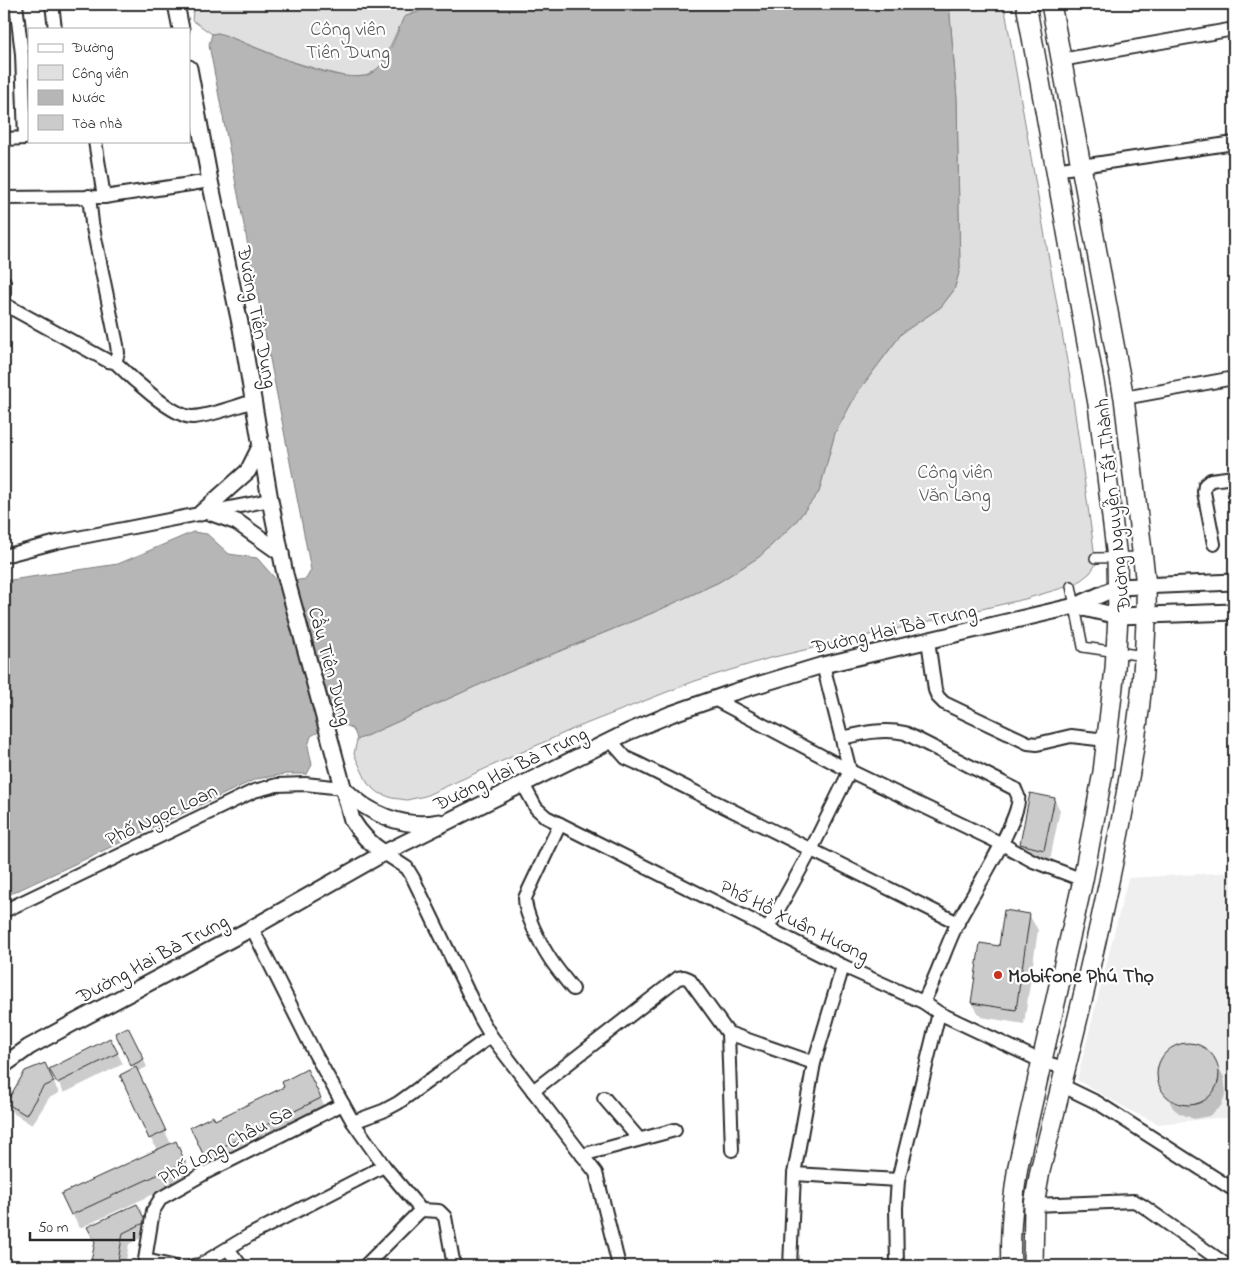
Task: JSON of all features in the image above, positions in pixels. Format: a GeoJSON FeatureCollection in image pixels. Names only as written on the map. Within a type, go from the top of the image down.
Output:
{"type":"FeatureCollection","features":[{"type":"Feature","properties":{"kind":"main road","name":"Đường Nguyễn Tất Thành"},"geometry":{"type":"LineString","coordinates":[[1011,1266],[1011,1231],[1015,1184],[1084,880],[1103,772],[1118,616],[1117,558],[1098,404],[1026,4]]}},
{"type":"Feature","properties":{"kind":"main road","name":"Đường Nguyễn Tất Thành"},"geometry":{"type":"LineString","coordinates":[[1033,1266],[1032,1232],[1034,1205],[1040,1171],[1108,888],[1127,793],[1141,701],[1146,615],[1146,584],[1124,398],[1051,4]]}},
{"type":"Feature","properties":{"kind":"street"},"geometry":{"type":"LineString","coordinates":[[4,138],[25,138],[22,54],[16,4]]}},
{"type":"Feature","properties":{"kind":"street"},"geometry":{"type":"LineString","coordinates":[[52,4],[55,28]]}},
{"type":"Feature","properties":{"kind":"street"},"geometry":{"type":"LineString","coordinates":[[176,4],[181,28]]}},
{"type":"Feature","properties":{"kind":"street"},"geometry":{"type":"LineString","coordinates":[[1061,60],[1234,29]]}},
{"type":"Feature","properties":{"kind":"street","name":"Đường Tiên Dung"},"geometry":{"type":"LineString","coordinates":[[190,73],[210,181],[241,328],[270,500],[286,574]]}},
{"type":"Feature","properties":{"kind":"street"},"geometry":{"type":"LineString","coordinates":[[94,142],[104,196]]}},
{"type":"Feature","properties":{"kind":"street"},"geometry":{"type":"LineString","coordinates":[[1055,170],[1234,143]]}},
{"type":"Feature","properties":{"kind":"street"},"geometry":{"type":"LineString","coordinates":[[4,198],[104,196],[210,181]]}},
{"type":"Feature","properties":{"kind":"street"},"geometry":{"type":"LineString","coordinates":[[89,196],[92,223],[117,345],[118,353],[115,362]]}},
{"type":"Feature","properties":{"kind":"street"},"geometry":{"type":"LineString","coordinates":[[4,282],[4,293]]}},
{"type":"Feature","properties":{"kind":"street"},"geometry":{"type":"LineString","coordinates":[[4,304],[108,361],[115,362],[158,400],[183,416],[194,417],[254,402]]}},
{"type":"Feature","properties":{"kind":"street"},"geometry":{"type":"LineString","coordinates":[[1124,398],[1234,378]]}},
{"type":"Feature","properties":{"kind":"street"},"geometry":{"type":"LineString","coordinates":[[205,513],[248,471],[261,445]]}},
{"type":"Feature","properties":{"kind":"street"},"geometry":{"type":"LineString","coordinates":[[1214,544],[1204,492],[1205,485],[1211,480],[1234,476]]}},
{"type":"Feature","properties":{"kind":"street"},"geometry":{"type":"LineString","coordinates":[[4,556],[57,542],[270,500]]}},
{"type":"Feature","properties":{"kind":"street"},"geometry":{"type":"LineString","coordinates":[[205,513],[237,522],[281,552]]}},
{"type":"Feature","properties":{"kind":"street"},"geometry":{"type":"LineString","coordinates":[[1095,558],[1142,557]]}},
{"type":"Feature","properties":{"kind":"street","name":"Cầu Tiên Dung"},"geometry":{"type":"LineString","coordinates":[[286,574],[343,788]]}},
{"type":"Feature","properties":{"kind":"street","name":"Đường Hai Bà Trưng"},"geometry":{"type":"LineString","coordinates":[[4,1065],[29,1047],[252,928],[384,853],[610,741],[671,714],[823,665],[1075,606],[1118,587],[1146,584],[1234,582]]}},
{"type":"Feature","properties":{"kind":"street"},"geometry":{"type":"LineString","coordinates":[[1071,586],[1083,647],[1144,656]]}},
{"type":"Feature","properties":{"kind":"street","name":"Đường Hai Bà Trưng"},"geometry":{"type":"LineString","coordinates":[[1075,606],[1118,616],[1234,612]]}},
{"type":"Feature","properties":{"kind":"street"},"geometry":{"type":"LineString","coordinates":[[928,640],[936,690],[938,697],[944,702],[1028,743],[1037,744],[1071,736],[1106,740]]}},
{"type":"Feature","properties":{"kind":"street"},"geometry":{"type":"LineString","coordinates":[[768,928],[811,850],[850,770],[823,665]]}},
{"type":"Feature","properties":{"kind":"street"},"geometry":{"type":"LineString","coordinates":[[714,699],[850,770],[1033,861],[1084,880]]}},
{"type":"Feature","properties":{"kind":"street"},"geometry":{"type":"LineString","coordinates":[[842,738],[878,730],[905,732],[1014,789],[1018,795],[1018,804],[1002,844],[958,923],[923,1002]]}},
{"type":"Feature","properties":{"kind":"street"},"geometry":{"type":"LineString","coordinates":[[610,741],[626,758],[958,923]]}},
{"type":"Feature","properties":{"kind":"street","name":"Phố Ngọc Loan"},"geometry":{"type":"LineString","coordinates":[[4,911],[254,791],[276,785],[305,784],[343,788]]}},
{"type":"Feature","properties":{"kind":"street","name":"Phố Hồ Xuân Hương"},"geometry":{"type":"LineString","coordinates":[[523,784],[536,808],[546,817],[843,966],[923,1002],[940,1013],[1043,1062],[1098,1103],[1234,1190]]}},
{"type":"Feature","properties":{"kind":"street"},"geometry":{"type":"LineString","coordinates":[[343,788],[371,810],[390,819],[410,824],[427,824],[462,815]]}},
{"type":"Feature","properties":{"kind":"street"},"geometry":{"type":"LineString","coordinates":[[343,788],[352,820],[362,835],[370,844],[407,868],[413,878],[491,1036],[596,1173],[619,1266]]}},
{"type":"Feature","properties":{"kind":"street"},"geometry":{"type":"LineString","coordinates":[[560,824],[525,898],[525,904],[544,952],[573,989]]}},
{"type":"Feature","properties":{"kind":"street"},"geometry":{"type":"LineString","coordinates":[[252,928],[353,1122],[384,1166],[421,1210],[439,1211],[444,1217],[454,1266]]}},
{"type":"Feature","properties":{"kind":"street"},"geometry":{"type":"LineString","coordinates":[[790,1266],[794,1174],[814,1062],[843,966]]}},
{"type":"Feature","properties":{"kind":"street"},"geometry":{"type":"LineString","coordinates":[[533,1091],[678,978],[684,977],[689,979],[728,1033],[732,1150]]}},
{"type":"Feature","properties":{"kind":"street"},"geometry":{"type":"LineString","coordinates":[[897,1266],[896,1208],[898,1180],[940,1013]]}},
{"type":"Feature","properties":{"kind":"street"},"geometry":{"type":"LineString","coordinates":[[728,1033],[814,1062]]}},
{"type":"Feature","properties":{"kind":"street"},"geometry":{"type":"LineString","coordinates":[[353,1122],[383,1111],[398,1103],[491,1036]]}},
{"type":"Feature","properties":{"kind":"street"},"geometry":{"type":"LineString","coordinates":[[604,1098],[639,1140]]}},
{"type":"Feature","properties":{"kind":"street","name":"Phố Long Châu Sa"},"geometry":{"type":"LineString","coordinates":[[145,1263],[153,1212],[161,1198],[207,1172],[342,1104]]}},
{"type":"Feature","properties":{"kind":"street"},"geometry":{"type":"LineString","coordinates":[[582,1155],[675,1130]]}},
{"type":"Feature","properties":{"kind":"street"},"geometry":{"type":"LineString","coordinates":[[193,1266],[200,1265],[250,1235],[384,1166]]}},
{"type":"Feature","properties":{"kind":"street"},"geometry":{"type":"LineString","coordinates":[[794,1174],[898,1180]]}},
{"type":"Feature","properties":{"kind":"street"},"geometry":{"type":"LineString","coordinates":[[1034,1205],[1134,1201],[1228,1266]]}},
{"type":"Feature","properties":{"kind":"street"},"geometry":{"type":"LineString","coordinates":[[365,1266],[421,1210]]}},
{"type":"Feature","properties":{"kind":"street"},"geometry":{"type":"LineString","coordinates":[[228,1249],[241,1266]]}},
{"type":"Feature","properties":{"kind":"street"},"geometry":{"type":"LineString","coordinates":[[145,1263],[172,1266]]}},
{"type":"Feature","properties":{"kind":"shaded area"},"geometry":{"type":"Polygon","coordinates":[[[1074,4],[1122,4],[1076,12],[1074,4]]]}},
{"type":"Feature","properties":{"kind":"shaded area"},"geometry":{"type":"Polygon","coordinates":[[[1234,872],[1234,1118],[1215,1118],[1159,1124],[1131,1111],[1077,1080],[1128,878],[1234,872]]]}},
{"type":"Feature","properties":{"kind":"green space","name":"Công viên Tiên Dung"},"geometry":{"type":"Polygon","coordinates":[[[199,4],[428,4],[418,12],[404,17],[380,67],[367,76],[347,77],[287,60],[218,33],[212,34],[192,20],[193,12],[199,4]]]}},
{"type":"Feature","properties":{"kind":"green space","name":"Công viên Văn Lang"},"geometry":{"type":"Polygon","coordinates":[[[949,4],[1004,4],[1070,378],[1096,564],[1090,573],[1076,584],[1025,599],[770,658],[695,681],[573,729],[425,796],[407,800],[392,798],[379,793],[368,784],[354,754],[357,740],[492,679],[657,611],[719,582],[759,557],[794,524],[819,492],[835,433],[857,393],[902,333],[941,307],[954,290],[960,269],[957,99],[949,4]]]}},
{"type":"Feature","properties":{"kind":"water"},"geometry":{"type":"Polygon","coordinates":[[[428,4],[949,4],[957,99],[960,269],[954,290],[941,307],[902,333],[857,393],[835,433],[819,492],[794,524],[759,557],[719,582],[657,611],[492,679],[357,740],[350,727],[345,725],[338,725],[324,730],[311,736],[308,746],[312,765],[307,774],[286,774],[256,779],[4,897],[4,581],[118,564],[193,532],[207,534],[229,554],[257,558],[279,583],[306,579],[311,570],[209,45],[212,34],[218,33],[227,36],[276,56],[315,69],[351,77],[365,76],[374,72],[385,58],[404,17],[418,12],[428,4]]]}},
{"type":"Feature","properties":{"kind":"building"},"geometry":{"type":"Polygon","coordinates":[[[1030,793],[1055,798],[1044,850],[1020,844],[1030,793]]]}},
{"type":"Feature","properties":{"kind":"building","name":"Mobifone Phú Thọ"},"geometry":{"type":"Polygon","coordinates":[[[1004,910],[1030,914],[1016,1010],[971,1003],[980,943],[999,946],[1004,910]]]}},
{"type":"Feature","properties":{"kind":"building"},"geometry":{"type":"Polygon","coordinates":[[[128,1027],[144,1059],[131,1066],[115,1033],[128,1027]]]}},
{"type":"Feature","properties":{"kind":"building"},"geometry":{"type":"Polygon","coordinates":[[[110,1038],[118,1053],[57,1083],[49,1069],[110,1038]]]}},
{"type":"Feature","properties":{"kind":"building"},"geometry":{"type":"Polygon","coordinates":[[[1188,1043],[1200,1045],[1210,1052],[1217,1062],[1219,1074],[1217,1086],[1210,1096],[1200,1103],[1188,1105],[1176,1103],[1166,1096],[1159,1086],[1157,1074],[1159,1062],[1166,1052],[1176,1045],[1188,1043]]]}},
{"type":"Feature","properties":{"kind":"building"},"geometry":{"type":"Polygon","coordinates":[[[45,1063],[54,1082],[43,1087],[26,1115],[6,1103],[25,1071],[45,1063]]]}},
{"type":"Feature","properties":{"kind":"building"},"geometry":{"type":"Polygon","coordinates":[[[136,1067],[166,1131],[149,1139],[120,1075],[136,1067]]]}},
{"type":"Feature","properties":{"kind":"building"},"geometry":{"type":"Polygon","coordinates":[[[307,1069],[321,1098],[204,1156],[190,1127],[213,1116],[215,1120],[284,1087],[282,1082],[307,1069]]]}},
{"type":"Feature","properties":{"kind":"building"},"geometry":{"type":"Polygon","coordinates":[[[176,1141],[185,1162],[71,1215],[61,1194],[176,1141]]]}},
{"type":"Feature","properties":{"kind":"building"},"geometry":{"type":"Polygon","coordinates":[[[137,1204],[146,1222],[123,1233],[117,1266],[90,1266],[95,1242],[87,1227],[137,1204]]]}},
{"type":"Feature","properties":{"kind":"place","name":"Mobifone Phú Thọ"},"geometry":{"type":"Point","coordinates":[998,975]}}]}
